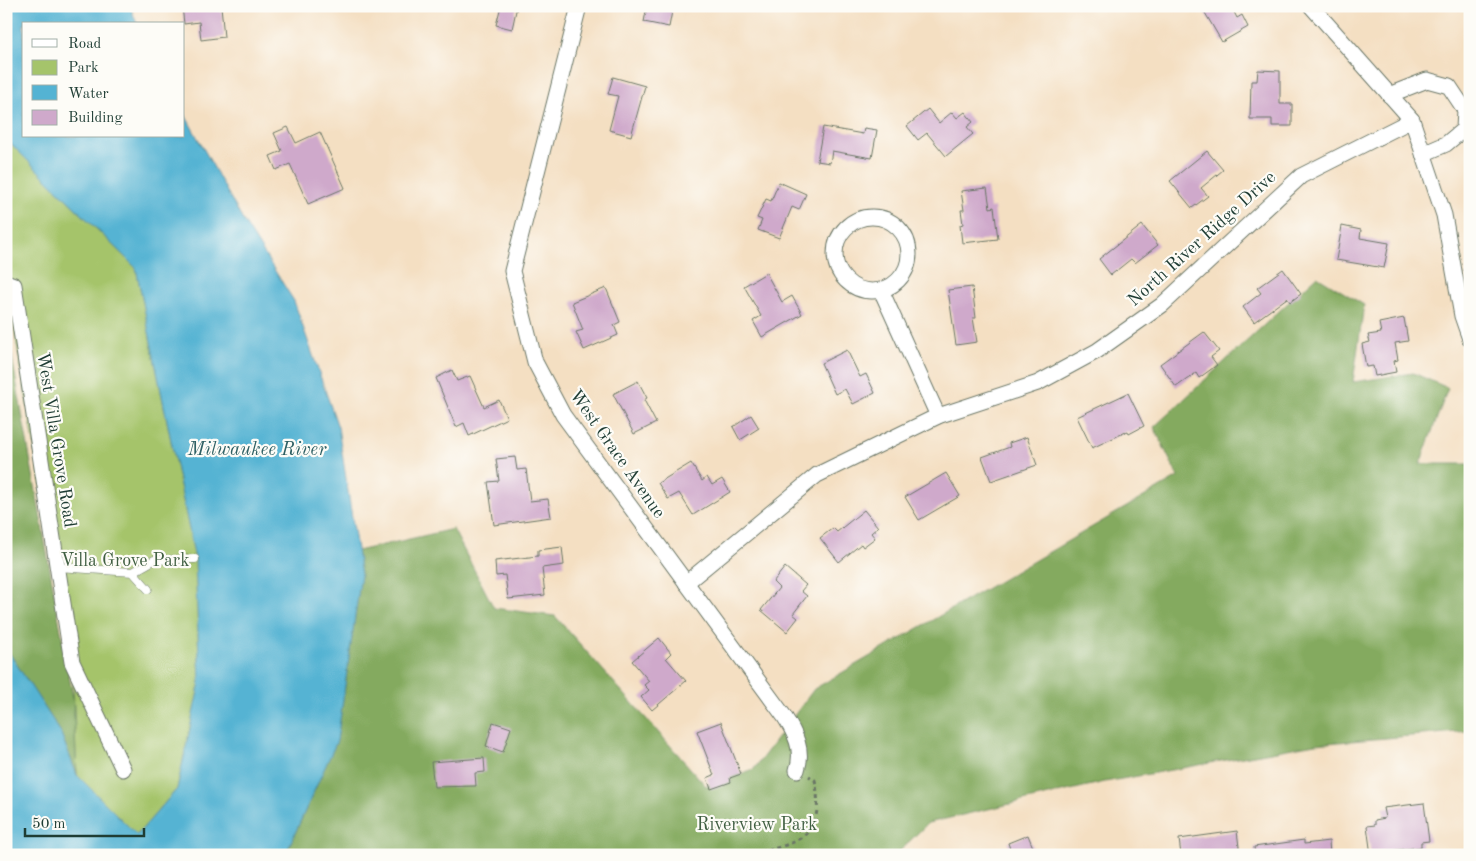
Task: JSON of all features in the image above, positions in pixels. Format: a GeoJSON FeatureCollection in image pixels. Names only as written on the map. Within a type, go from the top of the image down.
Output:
{"type":"FeatureCollection","features":[{"type":"Feature","properties":{"kind":"street","name":"West Grace Avenue"},"geometry":{"type":"LineString","coordinates":[[579,6],[512,271],[534,362],[563,415],[788,722],[800,750],[797,770]]}},
{"type":"Feature","properties":{"kind":"street"},"geometry":{"type":"LineString","coordinates":[[1311,6],[1412,120],[1444,215],[1462,316],[1470,339]]}},
{"type":"Feature","properties":{"kind":"street"},"geometry":{"type":"LineString","coordinates":[[1389,95],[1427,80],[1449,86],[1465,110],[1464,129],[1446,144],[1424,154]]}},
{"type":"Feature","properties":{"kind":"street","name":"North River Ridge Drive"},"geometry":{"type":"LineString","coordinates":[[686,583],[817,475],[938,416],[1038,383],[1097,351],[1162,305],[1301,176],[1412,120]]}},
{"type":"Feature","properties":{"kind":"street"},"geometry":{"type":"LineString","coordinates":[[870,216],[894,223],[908,242],[910,255],[907,267],[901,278],[892,286],[881,290],[868,291],[857,288],[846,281],[839,271],[836,259],[836,247],[844,230],[858,219],[870,216]]}},
{"type":"Feature","properties":{"kind":"street","name":"West Villa Grove Road"},"geometry":{"type":"LineString","coordinates":[[10,284],[72,662],[123,769]]}},
{"type":"Feature","properties":{"kind":"street"},"geometry":{"type":"LineString","coordinates":[[881,290],[938,416]]}},
{"type":"Feature","properties":{"kind":"lane"},"geometry":{"type":"LineString","coordinates":[[57,567],[133,572],[154,560],[195,559]]}},
{"type":"Feature","properties":{"kind":"lane"},"geometry":{"type":"LineString","coordinates":[[133,572],[148,590]]}},
{"type":"Feature","properties":{"kind":"path"},"geometry":{"type":"LineString","coordinates":[[744,855],[801,840],[809,832],[818,809],[815,780],[797,770]]}},
{"type":"Feature","properties":{"kind":"green space","name":"Villa Grove Park"},"geometry":{"type":"Polygon","coordinates":[[[6,139],[136,268],[195,559],[200,682],[177,789],[137,835],[77,775],[72,662],[6,282],[6,139]]]}},
{"type":"Feature","properties":{"kind":"green space","name":"Riverview Park"},"geometry":{"type":"Polygon","coordinates":[[[1317,276],[1364,305],[1353,382],[1413,373],[1448,388],[1420,464],[1470,464],[1470,731],[1315,744],[1105,782],[928,823],[896,855],[285,855],[337,741],[361,575],[357,551],[453,529],[494,608],[555,616],[706,786],[754,769],[814,689],[1178,477],[1154,427],[1317,276]]]}},
{"type":"Feature","properties":{"kind":"green space"},"geometry":{"type":"Polygon","coordinates":[[[6,324],[73,698],[77,775],[60,731],[6,648],[6,324]]]}},
{"type":"Feature","properties":{"kind":"water","name":"Milwaukee River"},"geometry":{"type":"Polygon","coordinates":[[[6,6],[130,6],[136,22],[22,22],[22,138],[185,138],[185,115],[241,217],[294,301],[338,427],[361,575],[337,741],[285,855],[6,855],[6,648],[60,731],[77,775],[137,835],[177,789],[200,682],[195,559],[136,268],[6,139],[6,6]]]}},
{"type":"Feature","properties":{"kind":"building"},"geometry":{"type":"Polygon","coordinates":[[[182,6],[221,6],[224,37],[201,40],[199,22],[185,24],[182,6]]]}},
{"type":"Feature","properties":{"kind":"building"},"geometry":{"type":"Polygon","coordinates":[[[501,6],[517,6],[512,29],[496,25],[501,6]]]}},
{"type":"Feature","properties":{"kind":"building"},"geometry":{"type":"Polygon","coordinates":[[[647,6],[673,6],[669,27],[644,22],[647,6]]]}},
{"type":"Feature","properties":{"kind":"building"},"geometry":{"type":"Polygon","coordinates":[[[1201,6],[1231,6],[1237,18],[1242,15],[1248,27],[1222,42],[1201,6]]]}},
{"type":"Feature","properties":{"kind":"building"},"geometry":{"type":"Polygon","coordinates":[[[1258,70],[1280,71],[1280,104],[1292,104],[1292,126],[1272,126],[1272,119],[1250,119],[1251,81],[1257,81],[1258,70]]]}},
{"type":"Feature","properties":{"kind":"building"},"geometry":{"type":"Polygon","coordinates":[[[613,77],[645,86],[631,136],[609,130],[618,96],[608,94],[613,77]]]}},
{"type":"Feature","properties":{"kind":"building"},"geometry":{"type":"Polygon","coordinates":[[[928,109],[939,123],[952,112],[957,118],[965,112],[973,122],[967,127],[973,134],[946,156],[927,133],[918,140],[907,126],[928,109]]]}},
{"type":"Feature","properties":{"kind":"building"},"geometry":{"type":"Polygon","coordinates":[[[288,127],[296,143],[320,132],[345,188],[308,204],[290,164],[276,170],[270,156],[282,151],[274,133],[288,127]]]}},
{"type":"Feature","properties":{"kind":"building"},"geometry":{"type":"Polygon","coordinates":[[[823,127],[863,134],[864,128],[877,130],[872,158],[832,151],[830,163],[817,161],[823,127]]]}},
{"type":"Feature","properties":{"kind":"building"},"geometry":{"type":"Polygon","coordinates":[[[1207,151],[1223,170],[1201,188],[1208,196],[1192,208],[1170,181],[1207,151]]]}},
{"type":"Feature","properties":{"kind":"building"},"geometry":{"type":"Polygon","coordinates":[[[779,182],[806,194],[799,210],[792,207],[779,238],[758,230],[762,220],[757,218],[766,199],[771,201],[779,182]]]}},
{"type":"Feature","properties":{"kind":"building"},"geometry":{"type":"Polygon","coordinates":[[[987,188],[990,208],[994,207],[998,239],[962,243],[960,225],[963,224],[961,210],[964,210],[961,191],[987,188]]]}},
{"type":"Feature","properties":{"kind":"building"},"geometry":{"type":"Polygon","coordinates":[[[1142,225],[1158,245],[1135,263],[1131,259],[1111,275],[1099,259],[1142,225]]]}},
{"type":"Feature","properties":{"kind":"building"},"geometry":{"type":"Polygon","coordinates":[[[1342,226],[1361,230],[1360,238],[1389,243],[1384,268],[1336,260],[1342,226]]]}},
{"type":"Feature","properties":{"kind":"building"},"geometry":{"type":"Polygon","coordinates":[[[1283,269],[1301,294],[1290,302],[1287,298],[1254,322],[1243,307],[1261,293],[1257,288],[1283,269]]]}},
{"type":"Feature","properties":{"kind":"building"},"geometry":{"type":"Polygon","coordinates":[[[766,273],[782,302],[792,296],[802,314],[762,337],[753,321],[761,316],[744,286],[766,273]]]}},
{"type":"Feature","properties":{"kind":"building"},"geometry":{"type":"Polygon","coordinates":[[[972,287],[976,318],[973,318],[977,342],[956,345],[948,290],[972,287]]]}},
{"type":"Feature","properties":{"kind":"building"},"geometry":{"type":"Polygon","coordinates":[[[606,288],[620,322],[614,325],[618,335],[584,350],[576,332],[583,330],[572,302],[606,288]]]}},
{"type":"Feature","properties":{"kind":"building"},"geometry":{"type":"Polygon","coordinates":[[[1404,318],[1408,341],[1395,343],[1398,360],[1394,361],[1396,372],[1375,376],[1373,366],[1366,367],[1362,344],[1370,342],[1368,335],[1381,333],[1379,323],[1404,318]]]}},
{"type":"Feature","properties":{"kind":"building"},"geometry":{"type":"Polygon","coordinates":[[[1204,332],[1219,351],[1211,357],[1217,365],[1199,378],[1196,373],[1176,387],[1160,364],[1204,332]]]}},
{"type":"Feature","properties":{"kind":"building"},"geometry":{"type":"Polygon","coordinates":[[[847,350],[860,377],[866,374],[875,393],[853,404],[845,389],[835,394],[821,363],[847,350]]]}},
{"type":"Feature","properties":{"kind":"building"},"geometry":{"type":"Polygon","coordinates":[[[452,370],[457,381],[470,376],[484,407],[499,400],[507,418],[469,436],[464,423],[456,427],[436,378],[452,370]]]}},
{"type":"Feature","properties":{"kind":"building"},"geometry":{"type":"Polygon","coordinates":[[[638,381],[647,398],[644,400],[656,423],[634,434],[613,394],[638,381]]]}},
{"type":"Feature","properties":{"kind":"building"},"geometry":{"type":"Polygon","coordinates":[[[1128,393],[1144,426],[1129,434],[1128,431],[1092,448],[1077,417],[1128,393]]]}},
{"type":"Feature","properties":{"kind":"building"},"geometry":{"type":"Polygon","coordinates":[[[751,415],[759,428],[740,440],[733,427],[751,415]]]}},
{"type":"Feature","properties":{"kind":"building"},"geometry":{"type":"Polygon","coordinates":[[[1027,437],[1037,465],[991,481],[982,457],[1010,447],[1009,443],[1027,437]]]}},
{"type":"Feature","properties":{"kind":"building"},"geometry":{"type":"Polygon","coordinates":[[[515,457],[517,470],[526,469],[530,501],[548,499],[551,517],[494,525],[488,482],[499,481],[496,459],[515,457]]]}},
{"type":"Feature","properties":{"kind":"building"},"geometry":{"type":"Polygon","coordinates":[[[691,463],[702,481],[707,477],[712,485],[722,479],[730,492],[693,515],[679,493],[668,499],[658,483],[691,463]]]}},
{"type":"Feature","properties":{"kind":"building"},"geometry":{"type":"Polygon","coordinates":[[[946,473],[960,496],[919,520],[905,497],[946,473]]]}},
{"type":"Feature","properties":{"kind":"building"},"geometry":{"type":"Polygon","coordinates":[[[864,510],[878,527],[871,533],[875,538],[863,547],[861,544],[839,562],[820,538],[833,528],[837,532],[864,510]]]}},
{"type":"Feature","properties":{"kind":"building"},"geometry":{"type":"Polygon","coordinates":[[[562,547],[564,565],[542,568],[545,595],[508,599],[505,575],[496,576],[495,561],[538,556],[538,550],[562,547]]]}},
{"type":"Feature","properties":{"kind":"building"},"geometry":{"type":"Polygon","coordinates":[[[785,567],[806,585],[801,591],[807,596],[793,614],[798,618],[787,632],[761,610],[779,588],[773,582],[785,567]]]}},
{"type":"Feature","properties":{"kind":"building"},"geometry":{"type":"Polygon","coordinates":[[[659,638],[671,653],[666,658],[686,681],[652,710],[641,697],[649,690],[644,685],[649,681],[632,661],[659,638]]]}},
{"type":"Feature","properties":{"kind":"building"},"geometry":{"type":"Polygon","coordinates":[[[493,722],[511,728],[503,752],[486,746],[493,722]]]}},
{"type":"Feature","properties":{"kind":"building"},"geometry":{"type":"Polygon","coordinates":[[[721,722],[741,774],[730,778],[731,782],[711,789],[707,778],[714,775],[697,731],[721,722]]]}},
{"type":"Feature","properties":{"kind":"building"},"geometry":{"type":"Polygon","coordinates":[[[484,758],[485,772],[475,773],[476,786],[434,787],[431,762],[484,758]]]}},
{"type":"Feature","properties":{"kind":"building"},"geometry":{"type":"Polygon","coordinates":[[[1424,803],[1429,841],[1421,842],[1421,847],[1390,851],[1391,855],[1371,855],[1367,826],[1375,825],[1375,820],[1385,818],[1383,808],[1424,803]]]}},
{"type":"Feature","properties":{"kind":"building"},"geometry":{"type":"Polygon","coordinates":[[[1237,831],[1240,855],[1181,855],[1179,839],[1237,831]]]}},
{"type":"Feature","properties":{"kind":"building"},"geometry":{"type":"Polygon","coordinates":[[[1028,835],[1036,855],[1012,855],[1008,843],[1028,835]]]}},
{"type":"Feature","properties":{"kind":"building"},"geometry":{"type":"Polygon","coordinates":[[[1304,840],[1304,844],[1329,841],[1330,855],[1255,855],[1254,847],[1304,840]]]}}]}
